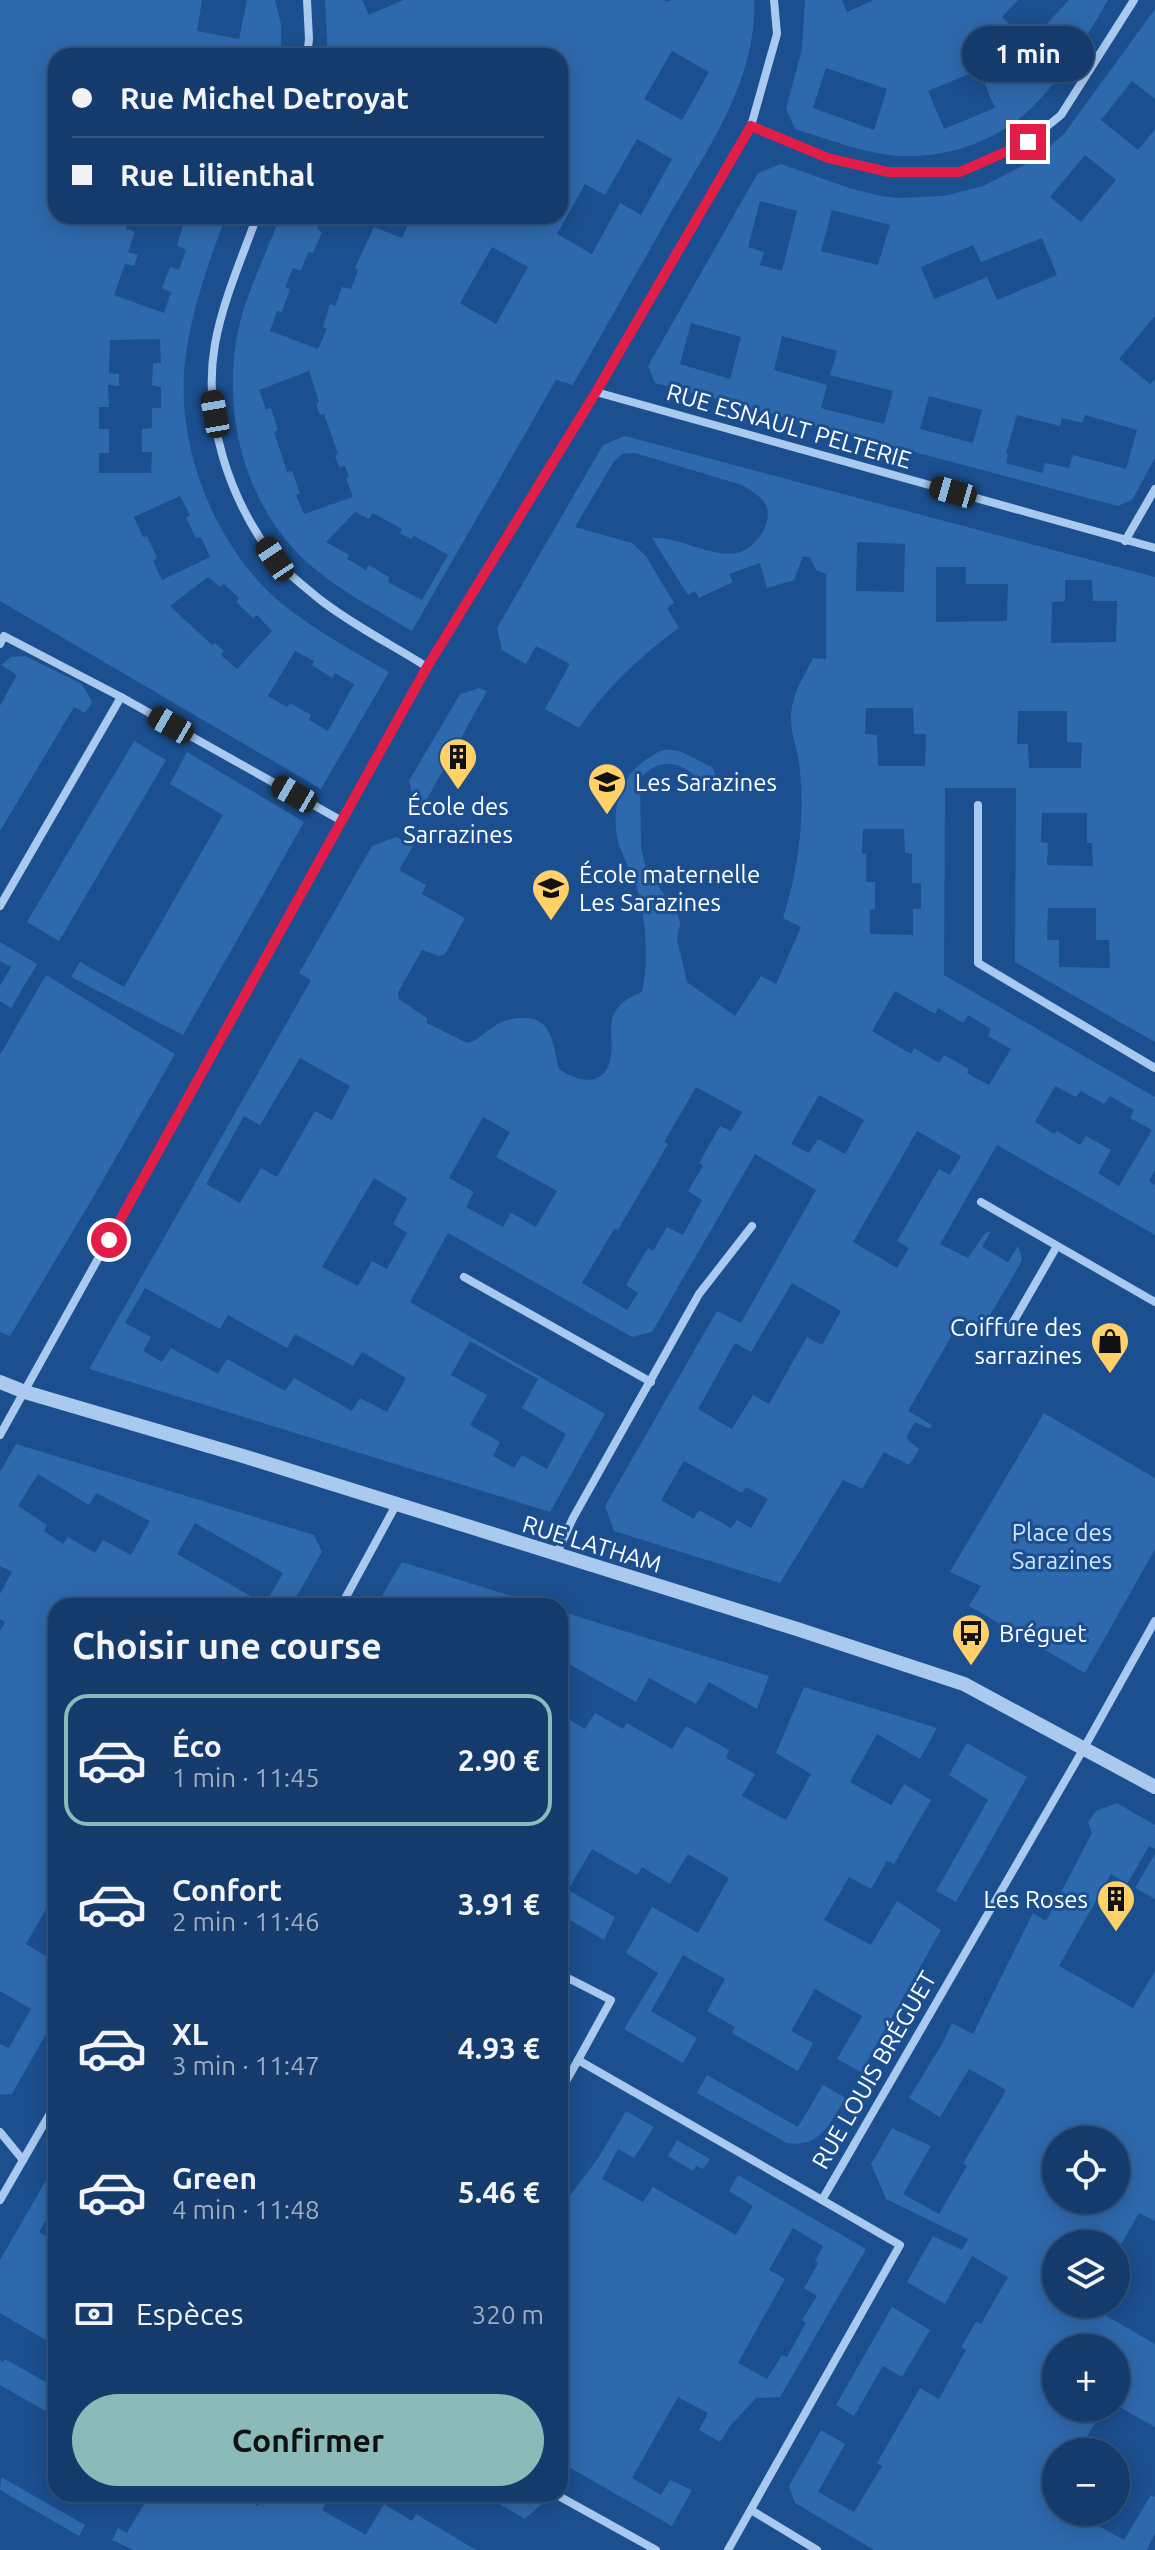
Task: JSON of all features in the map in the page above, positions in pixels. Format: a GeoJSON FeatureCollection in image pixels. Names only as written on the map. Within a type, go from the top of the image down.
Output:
{"type":"FeatureCollection","features":[{"type":"Feature","properties":{"kind":"street"},"geometry":{"type":"LineString","coordinates":[[307,0],[308,48]]}},
{"type":"Feature","properties":{"kind":"street"},"geometry":{"type":"LineString","coordinates":[[0,1435],[427,667],[596,392],[751,126],[777,34],[774,0]]}},
{"type":"Feature","properties":{"kind":"street"},"geometry":{"type":"LineString","coordinates":[[751,126],[828,158],[888,172],[960,172],[1028,142],[1061,115],[1134,0]]}},
{"type":"Feature","properties":{"kind":"street"},"geometry":{"type":"LineString","coordinates":[[254,224],[227,298],[215,345],[211,391],[222,459],[246,516],[275,559],[319,599],[427,667]]}},
{"type":"Feature","properties":{"kind":"street","name":"RUE ESNAULT PELTERIE"},"geometry":{"type":"LineString","coordinates":[[596,392],[1155,548]]}},
{"type":"Feature","properties":{"kind":"street"},"geometry":{"type":"LineString","coordinates":[[1125,541],[1155,489]]}},
{"type":"Feature","properties":{"kind":"street"},"geometry":{"type":"LineString","coordinates":[[0,644],[4,636],[121,697],[342,821]]}},
{"type":"Feature","properties":{"kind":"street"},"geometry":{"type":"LineString","coordinates":[[0,906],[121,697]]}},
{"type":"Feature","properties":{"kind":"street"},"geometry":{"type":"LineString","coordinates":[[978,805],[978,963],[1155,1068]]}},
{"type":"Feature","properties":{"kind":"street"},"geometry":{"type":"LineString","coordinates":[[981,1202],[1155,1302]]}},
{"type":"Feature","properties":{"kind":"street"},"geometry":{"type":"LineString","coordinates":[[556,1556],[573,1518],[699,1294],[752,1226]]}},
{"type":"Feature","properties":{"kind":"street"},"geometry":{"type":"LineString","coordinates":[[1008,1331],[1057,1246]]}},
{"type":"Feature","properties":{"kind":"street"},"geometry":{"type":"LineString","coordinates":[[464,1277],[651,1382]]}},
{"type":"Feature","properties":{"kind":"street","name":"RUE LATHAM"},"geometry":{"type":"LineString","coordinates":[[0,1382],[797,1629],[964,1684],[1155,1787]]}},
{"type":"Feature","properties":{"kind":"street"},"geometry":{"type":"LineString","coordinates":[[345,1598],[396,1505]]}},
{"type":"Feature","properties":{"kind":"street","name":"RUE LOUIS BRÉGUET"},"geometry":{"type":"LineString","coordinates":[[728,2550],[900,2245],[822,2200],[1155,1621]]}},
{"type":"Feature","properties":{"kind":"street"},"geometry":{"type":"LineString","coordinates":[[568,1978],[611,2000],[568,2078]]}},
{"type":"Feature","properties":{"kind":"street"},"geometry":{"type":"LineString","coordinates":[[578,2060],[822,2200]]}},
{"type":"Feature","properties":{"kind":"street"},"geometry":{"type":"LineString","coordinates":[[0,2200],[48,2117]]}},
{"type":"Feature","properties":{"kind":"street"},"geometry":{"type":"LineString","coordinates":[[0,2132],[23,2160]]}},
{"type":"Feature","properties":{"kind":"street"},"geometry":{"type":"LineString","coordinates":[[568,2501],[656,2550]]}},
{"type":"Feature","properties":{"kind":"street"},"geometry":{"type":"LineString","coordinates":[[751,2510],[817,2550]]}},
{"type":"Feature","properties":{"kind":"green space"},"geometry":{"type":"Polygon","coordinates":[[[0,0],[202,0],[197,31],[239,39],[247,0],[275,0],[281,24],[281,48],[48,48],[48,224],[128,224],[126,229],[135,232],[128,252],[138,255],[134,266],[125,264],[114,295],[164,313],[171,292],[162,288],[170,267],[179,270],[186,250],[177,245],[181,224],[223,224],[201,288],[185,362],[187,429],[194,463],[206,496],[221,528],[261,584],[311,625],[389,672],[321,789],[0,601],[0,0]],[[160,339],[110,340],[109,373],[119,374],[119,386],[108,385],[109,407],[99,407],[99,429],[109,429],[109,453],[99,453],[99,473],[151,473],[152,452],[142,452],[142,429],[152,428],[152,408],[161,408],[161,387],[152,385],[153,363],[161,363],[160,339]],[[180,496],[134,517],[157,558],[153,561],[162,580],[210,557],[201,537],[196,538],[186,518],[190,515],[180,496]],[[208,577],[170,606],[212,645],[215,643],[224,651],[221,655],[237,669],[272,631],[257,615],[253,618],[236,602],[239,598],[224,584],[220,587],[208,577]],[[295,651],[268,696],[287,707],[290,703],[311,715],[309,720],[328,731],[354,684],[335,673],[332,678],[312,665],[314,661],[295,651]]]}},
{"type":"Feature","properties":{"kind":"green space"},"geometry":{"type":"Polygon","coordinates":[[[325,0],[362,0],[369,15],[403,0],[754,0],[753,30],[747,59],[738,87],[712,141],[573,385],[556,380],[412,631],[322,574],[286,540],[267,513],[241,451],[233,385],[235,351],[249,293],[277,224],[319,224],[317,229],[322,232],[313,253],[308,252],[301,271],[293,268],[285,287],[290,289],[282,312],[277,311],[270,331],[318,349],[327,329],[323,327],[330,304],[335,306],[342,287],[351,289],[358,270],[355,268],[374,227],[402,238],[408,224],[563,224],[557,234],[592,254],[620,203],[641,215],[672,159],[637,139],[605,195],[585,184],[568,214],[568,48],[328,48],[325,0]],[[672,51],[644,99],[682,120],[709,72],[672,51]],[[492,247],[460,303],[496,324],[528,267],[492,247]],[[309,371],[259,390],[266,409],[271,408],[278,430],[274,432],[287,472],[292,471],[300,493],[296,495],[304,514],[353,497],[345,466],[339,467],[335,456],[338,454],[324,414],[320,415],[316,404],[319,402],[309,371]],[[355,512],[326,542],[349,555],[347,559],[366,570],[369,565],[389,577],[388,582],[422,600],[448,555],[414,536],[411,539],[400,533],[402,529],[373,513],[369,519],[355,512]]]}},
{"type":"Feature","properties":{"kind":"green space"},"geometry":{"type":"Polygon","coordinates":[[[805,0],[842,0],[847,12],[874,0],[1018,0],[1002,17],[1029,43],[1069,0],[1108,0],[1060,75],[1026,113],[984,140],[935,154],[902,156],[876,153],[795,129],[786,109],[802,49],[805,0]],[[826,68],[813,108],[874,130],[887,89],[826,68]],[[979,70],[928,91],[944,129],[995,108],[979,70]]]}},
{"type":"Feature","properties":{"kind":"green space"},"geometry":{"type":"Polygon","coordinates":[[[1155,9],[1155,99],[1132,81],[1101,120],[1138,150],[1155,129],[1155,316],[1119,359],[1150,384],[1155,379],[1155,458],[1132,500],[1118,506],[655,383],[648,366],[758,173],[781,164],[881,196],[944,196],[983,186],[1034,160],[1064,134],[1155,9]],[[1085,155],[1050,197],[1081,222],[1116,180],[1085,155]],[[760,201],[748,247],[764,252],[760,265],[782,271],[797,211],[760,201]],[[832,210],[821,251],[878,265],[890,225],[832,210]],[[1042,238],[981,262],[973,245],[921,267],[934,299],[987,277],[997,300],[1057,275],[1042,238]],[[691,323],[680,364],[730,379],[741,337],[691,323]],[[782,336],[774,370],[827,385],[821,408],[884,424],[893,391],[830,375],[837,351],[782,336]],[[929,396],[920,429],[973,443],[982,410],[929,396]],[[1017,415],[1006,463],[1042,473],[1045,463],[1069,468],[1073,455],[1126,469],[1137,430],[1085,415],[1082,423],[1062,418],[1060,426],[1017,415]]]}},
{"type":"Feature","properties":{"kind":"green space"},"geometry":{"type":"Polygon","coordinates":[[[625,436],[1155,577],[1155,1042],[1015,962],[1016,788],[945,788],[944,975],[1155,1097],[1155,1170],[1149,1181],[1155,1185],[1155,1235],[997,1145],[940,1244],[968,1258],[985,1233],[991,1231],[982,1247],[1008,1262],[1018,1246],[1022,1259],[1019,1266],[980,1332],[960,1321],[908,1411],[932,1425],[930,1429],[915,1422],[906,1438],[919,1449],[909,1465],[884,1452],[862,1489],[843,1480],[780,1583],[614,1531],[605,1506],[717,1311],[741,1323],[816,1190],[755,1154],[652,1332],[632,1337],[448,1233],[410,1302],[605,1414],[550,1512],[89,1369],[311,980],[299,973],[372,846],[396,837],[413,846],[399,870],[426,885],[422,894],[465,918],[445,954],[439,956],[422,950],[398,992],[399,999],[427,1018],[427,1023],[467,1043],[504,1021],[533,1019],[550,1034],[559,1069],[576,1078],[592,1080],[605,1072],[609,1065],[613,1016],[621,1004],[642,992],[645,967],[643,912],[616,830],[619,797],[627,779],[641,763],[658,752],[673,750],[683,753],[712,767],[717,778],[715,791],[708,790],[693,774],[676,765],[659,765],[650,770],[640,778],[641,848],[646,869],[678,914],[677,939],[687,982],[735,1016],[761,976],[776,984],[801,927],[783,918],[793,882],[802,808],[791,716],[796,692],[813,658],[826,659],[826,574],[816,570],[810,558],[803,556],[794,580],[767,588],[760,563],[729,574],[733,582],[699,598],[695,591],[688,595],[652,538],[673,540],[727,554],[744,551],[756,541],[765,527],[766,505],[742,485],[635,453],[623,454],[614,461],[575,527],[632,543],[646,556],[674,603],[667,608],[679,628],[624,674],[579,728],[545,709],[570,664],[536,646],[526,664],[502,650],[497,628],[603,445],[625,436]],[[857,542],[856,591],[904,592],[905,544],[857,542]],[[936,567],[936,622],[1007,621],[1008,584],[966,584],[966,567],[936,567]],[[1065,580],[1065,601],[1052,602],[1051,643],[1116,642],[1117,601],[1093,601],[1092,580],[1065,580]],[[866,708],[865,734],[877,735],[878,766],[925,766],[926,734],[914,734],[913,708],[866,708]],[[1018,711],[1017,744],[1028,744],[1029,768],[1081,768],[1082,743],[1067,742],[1067,711],[1018,711]],[[1042,813],[1041,842],[1048,843],[1047,865],[1093,866],[1092,843],[1087,843],[1087,813],[1042,813]],[[863,829],[866,882],[875,882],[875,909],[870,910],[870,934],[913,935],[913,909],[921,909],[921,883],[912,883],[912,854],[905,853],[904,829],[863,829]],[[1048,908],[1047,940],[1059,940],[1059,967],[1110,968],[1109,940],[1096,940],[1096,908],[1048,908]],[[895,991],[872,1031],[911,1054],[914,1048],[939,1063],[944,1055],[989,1085],[1011,1049],[988,1036],[991,1029],[968,1015],[963,1023],[938,1008],[935,1014],[895,991]],[[300,1058],[260,1125],[244,1116],[206,1184],[240,1203],[261,1168],[277,1177],[315,1111],[332,1120],[350,1086],[300,1058]],[[1055,1086],[1035,1122],[1080,1145],[1086,1136],[1111,1150],[1098,1173],[1119,1186],[1152,1130],[1130,1118],[1134,1110],[1110,1096],[1104,1104],[1081,1091],[1076,1097],[1055,1086]],[[696,1087],[664,1142],[668,1144],[618,1230],[614,1229],[582,1283],[627,1310],[638,1293],[626,1285],[648,1248],[653,1251],[667,1227],[683,1235],[702,1200],[688,1191],[703,1166],[699,1163],[720,1126],[731,1131],[742,1112],[696,1087]],[[819,1095],[791,1144],[809,1153],[818,1139],[845,1154],[864,1120],[819,1095]],[[483,1117],[449,1178],[474,1192],[466,1207],[503,1227],[511,1213],[536,1227],[557,1191],[496,1157],[510,1132],[483,1117]],[[917,1131],[853,1242],[897,1268],[909,1248],[897,1241],[939,1169],[950,1175],[961,1156],[917,1131]],[[374,1178],[322,1267],[358,1286],[372,1261],[387,1269],[407,1233],[393,1224],[407,1198],[374,1178]],[[792,1283],[751,1352],[735,1343],[698,1409],[732,1429],[753,1395],[769,1404],[807,1337],[822,1345],[841,1311],[792,1283]],[[145,1288],[125,1323],[151,1337],[143,1351],[162,1362],[171,1348],[218,1374],[227,1359],[285,1391],[294,1378],[352,1411],[360,1398],[387,1412],[406,1378],[362,1352],[353,1366],[295,1334],[287,1348],[228,1315],[220,1329],[145,1288]],[[470,1341],[451,1375],[487,1395],[470,1425],[500,1442],[493,1456],[514,1468],[522,1455],[547,1469],[566,1434],[522,1408],[538,1379],[470,1341]],[[684,1461],[661,1500],[694,1519],[699,1510],[731,1528],[737,1520],[751,1528],[768,1499],[746,1487],[742,1493],[684,1461]]]}},
{"type":"Feature","properties":{"kind":"green space"},"geometry":{"type":"Polygon","coordinates":[[[25,656],[82,684],[92,702],[85,713],[74,707],[0,831],[0,706],[17,675],[1,665],[11,657],[25,656]]]}},
{"type":"Feature","properties":{"kind":"green space"},"geometry":{"type":"Polygon","coordinates":[[[480,688],[487,691],[422,808],[415,805],[409,781],[460,694],[480,688]]]}},
{"type":"Feature","properties":{"kind":"green space"},"geometry":{"type":"Polygon","coordinates":[[[134,741],[166,760],[59,941],[27,922],[134,741]]]}},
{"type":"Feature","properties":{"kind":"green space"},"geometry":{"type":"Polygon","coordinates":[[[187,752],[304,822],[183,1035],[71,977],[80,962],[124,987],[223,815],[170,784],[187,752]]]}},
{"type":"Feature","properties":{"kind":"green space"},"geometry":{"type":"Polygon","coordinates":[[[0,942],[37,964],[11,1008],[0,1001],[0,986],[11,967],[0,961],[0,942]]]}},
{"type":"Feature","properties":{"kind":"green space"},"geometry":{"type":"Polygon","coordinates":[[[46,975],[175,1054],[10,1336],[0,1332],[0,1055],[46,975]]]}},
{"type":"Feature","properties":{"kind":"green space","name":"Place des Sarazines"},"geometry":{"type":"Polygon","coordinates":[[[1044,1413],[1155,1478],[1155,1549],[1085,1673],[969,1606],[981,1586],[950,1572],[1044,1413]]]}},
{"type":"Feature","properties":{"kind":"green space"},"geometry":{"type":"Polygon","coordinates":[[[16,1444],[314,1535],[322,1552],[296,1598],[268,1598],[283,1573],[195,1523],[177,1554],[254,1598],[48,1598],[48,1906],[26,1944],[48,1957],[48,2030],[12,2094],[0,2095],[0,2044],[9,2048],[31,2009],[0,1991],[0,1631],[5,1622],[0,1619],[0,1594],[12,1572],[0,1566],[0,1472],[16,1444]],[[38,1474],[18,1506],[47,1525],[44,1531],[63,1544],[68,1537],[95,1553],[103,1540],[131,1555],[150,1521],[96,1493],[89,1505],[38,1474]]]}},
{"type":"Feature","properties":{"kind":"green space"},"geometry":{"type":"Polygon","coordinates":[[[402,1562],[518,1598],[381,1598],[402,1562]]]}},
{"type":"Feature","properties":{"kind":"green space"},"geometry":{"type":"Polygon","coordinates":[[[568,1613],[769,1676],[757,1709],[709,1682],[696,1704],[649,1678],[636,1702],[568,1664],[568,1613]]]}},
{"type":"Feature","properties":{"kind":"green space"},"geometry":{"type":"Polygon","coordinates":[[[804,1687],[937,1728],[920,1759],[877,1734],[850,1782],[891,1805],[904,1784],[931,1800],[894,1864],[887,1861],[871,1889],[849,1877],[824,1920],[871,1945],[897,1901],[941,1930],[861,2072],[837,2059],[862,2016],[815,1989],[791,2031],[813,2043],[798,2071],[732,2033],[735,2027],[707,2011],[725,1979],[683,1955],[651,2011],[697,2038],[683,2063],[624,2029],[658,1973],[626,1953],[652,1907],[698,1933],[729,1878],[688,1854],[670,1884],[642,1867],[637,1875],[592,1849],[568,1890],[568,1719],[585,1729],[595,1713],[623,1729],[627,1723],[672,1749],[686,1726],[729,1750],[726,1758],[755,1774],[742,1796],[786,1820],[811,1774],[776,1753],[804,1687]]]}},
{"type":"Feature","properties":{"kind":"green space"},"geometry":{"type":"Polygon","coordinates":[[[967,1743],[1027,1777],[956,1902],[936,1891],[988,1800],[949,1775],[967,1743]]]}},
{"type":"Feature","properties":{"kind":"green space"},"geometry":{"type":"Polygon","coordinates":[[[1117,1803],[1155,1825],[1155,1849],[1149,1846],[1127,1884],[1111,1874],[1059,1966],[1133,2008],[1155,1971],[1155,2221],[1139,2213],[1129,2230],[1042,2230],[1042,2318],[1110,2318],[1155,2344],[1155,2427],[1130,2413],[1130,2334],[1042,2334],[1042,2422],[1096,2422],[1086,2438],[1042,2438],[1042,2526],[1098,2526],[1124,2540],[1151,2495],[1155,2497],[1155,2533],[1147,2550],[874,2550],[795,2503],[789,2486],[821,2430],[845,2444],[818,2492],[854,2512],[882,2466],[877,2463],[920,2388],[939,2399],[966,2350],[961,2347],[976,2322],[981,2324],[1008,2277],[972,2256],[945,2304],[907,2282],[933,2236],[962,2250],[968,2239],[886,2199],[871,2164],[892,2128],[931,2146],[903,2194],[939,2214],[967,2166],[963,2164],[1006,2090],[969,2069],[940,2117],[909,2098],[952,2023],[973,2034],[1033,1913],[1046,1921],[1092,1833],[1088,1822],[1096,1811],[1117,1803]]]}},
{"type":"Feature","properties":{"kind":"green space"},"geometry":{"type":"Polygon","coordinates":[[[1155,1854],[1155,1899],[1135,1888],[1155,1854]]]}},
{"type":"Feature","properties":{"kind":"green space"},"geometry":{"type":"Polygon","coordinates":[[[568,1890],[615,1917],[604,1940],[568,1919],[568,1890]]]}},
{"type":"Feature","properties":{"kind":"green space"},"geometry":{"type":"Polygon","coordinates":[[[707,2075],[798,2127],[823,2085],[846,2098],[829,2125],[816,2138],[799,2144],[787,2143],[697,2093],[707,2075]]]}},
{"type":"Feature","properties":{"kind":"green space"},"geometry":{"type":"Polygon","coordinates":[[[626,2111],[654,2127],[634,2158],[618,2149],[602,2179],[643,2202],[653,2187],[736,2235],[753,2206],[729,2191],[738,2175],[866,2249],[780,2397],[756,2398],[720,2442],[699,2430],[708,2413],[678,2397],[632,2478],[661,2495],[670,2480],[692,2490],[672,2526],[568,2467],[568,2237],[571,2232],[568,2230],[568,2198],[599,2157],[626,2111]],[[793,2228],[769,2270],[785,2279],[738,2363],[767,2379],[782,2355],[787,2357],[806,2323],[802,2320],[817,2296],[804,2288],[818,2264],[815,2261],[823,2246],[793,2228]]]}},
{"type":"Feature","properties":{"kind":"green space"},"geometry":{"type":"Polygon","coordinates":[[[677,2140],[710,2159],[703,2169],[696,2166],[693,2171],[668,2156],[677,2140]]]}},
{"type":"Feature","properties":{"kind":"green space"},"geometry":{"type":"Polygon","coordinates":[[[48,2177],[48,2216],[39,2232],[48,2237],[48,2341],[0,2313],[0,2260],[48,2177]]]}},
{"type":"Feature","properties":{"kind":"green space"},"geometry":{"type":"Polygon","coordinates":[[[892,2307],[930,2330],[902,2377],[883,2366],[854,2416],[836,2405],[892,2307]]]}},
{"type":"Feature","properties":{"kind":"green space"},"geometry":{"type":"Polygon","coordinates":[[[5,2359],[48,2383],[48,2412],[0,2385],[0,2360],[3,2362],[5,2359]]]}},
{"type":"Feature","properties":{"kind":"green space"},"geometry":{"type":"Polygon","coordinates":[[[1,2477],[85,2525],[79,2536],[0,2490],[1,2477]]]}},
{"type":"Feature","properties":{"kind":"green space"},"geometry":{"type":"Polygon","coordinates":[[[145,2502],[251,2502],[258,2506],[260,2502],[326,2502],[322,2510],[366,2535],[384,2504],[412,2521],[416,2514],[476,2550],[133,2550],[112,2540],[118,2528],[127,2533],[145,2502]]]}},
{"type":"Feature","properties":{"kind":"green space"},"geometry":{"type":"Polygon","coordinates":[[[496,2502],[542,2504],[525,2519],[496,2502]]]}},
{"type":"Feature","properties":{"kind":"place","name":"École des Sarrazines"},"geometry":{"type":"Point","coordinates":[458,791]}},
{"type":"Feature","properties":{"kind":"place","name":"Les Sarazines"},"geometry":{"type":"Point","coordinates":[607,816]}},
{"type":"Feature","properties":{"kind":"place","name":"École maternelle Les Sarazines"},"geometry":{"type":"Point","coordinates":[551,922]}},
{"type":"Feature","properties":{"kind":"place","name":"Coiffure des sarrazines"},"geometry":{"type":"Point","coordinates":[1110,1375]}},
{"type":"Feature","properties":{"kind":"place","name":"Bréguet"},"geometry":{"type":"Point","coordinates":[971,1667]}},
{"type":"Feature","properties":{"kind":"place","name":"Les Roses"},"geometry":{"type":"Point","coordinates":[1116,1933]}},
{"type":"Feature","properties":{"kind":"route"},"geometry":{"type":"LineString","coordinates":[[109,1240],[427,667],[596,392],[751,126],[828,158],[888,172],[960,172],[1028,142]]}}]}
